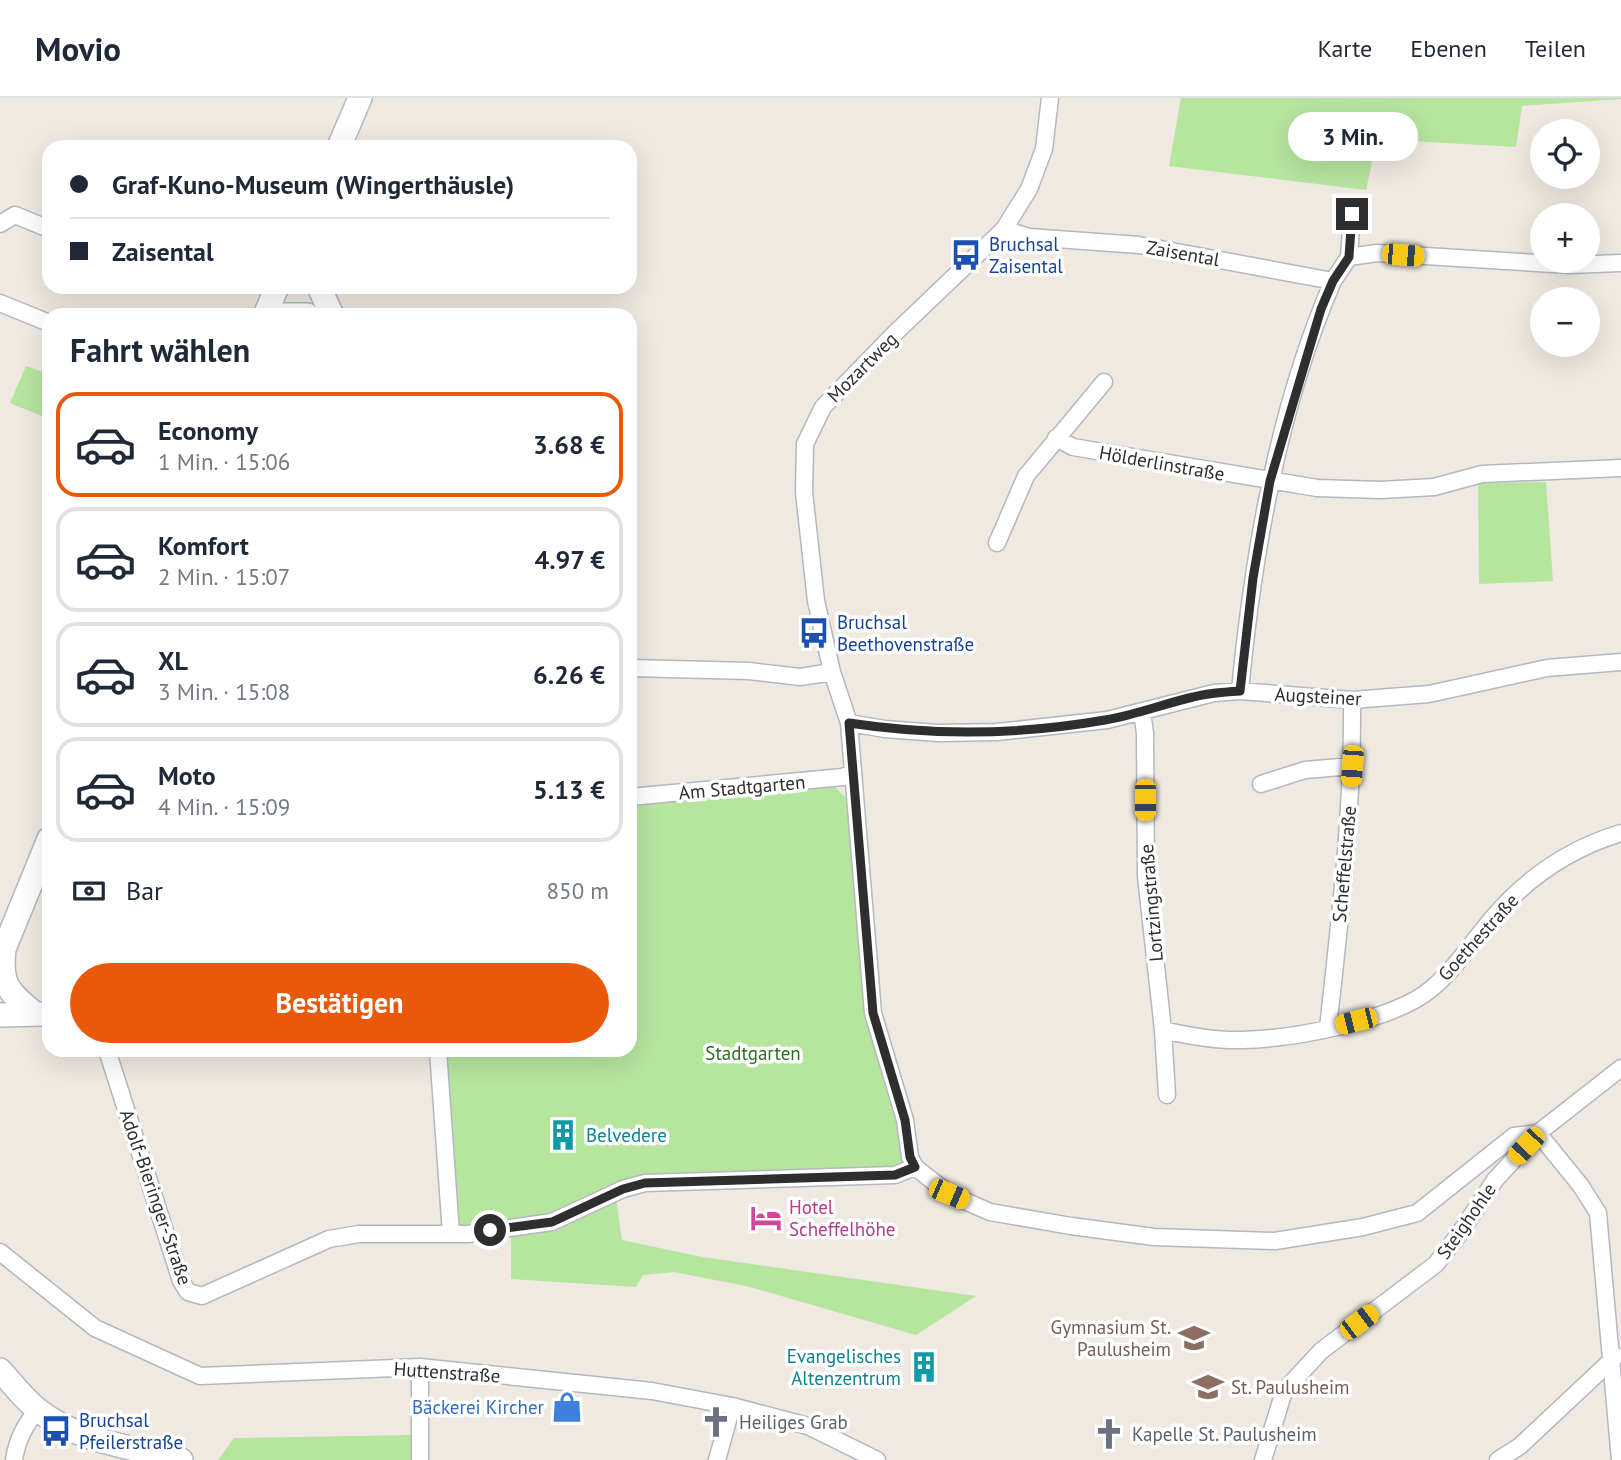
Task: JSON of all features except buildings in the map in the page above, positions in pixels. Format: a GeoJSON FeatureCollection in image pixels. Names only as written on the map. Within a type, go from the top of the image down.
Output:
{"type":"FeatureCollection","features":[{"type":"Feature","properties":{"kind":"main road"},"geometry":{"type":"LineString","coordinates":[[342,140],[360,98]]}},
{"type":"Feature","properties":{"kind":"main road"},"geometry":{"type":"LineString","coordinates":[[42,856],[2,951],[3,979],[11,994],[42,1014]]}},
{"type":"Feature","properties":{"kind":"main road"},"geometry":{"type":"LineString","coordinates":[[0,1015],[42,1014]]}},
{"type":"Feature","properties":{"kind":"main road"},"geometry":{"type":"LineString","coordinates":[[0,1370],[38,1410],[84,1435],[181,1460]]}},
{"type":"Feature","properties":{"kind":"street","name":"Mozartweg"},"geometry":{"type":"LineString","coordinates":[[915,1167],[910,1157],[905,1120],[873,1013],[849,723],[832,672],[816,601],[804,492],[805,444],[823,407],[894,334],[1004,229],[1029,189],[1044,149],[1050,98]]}},
{"type":"Feature","properties":{"kind":"street"},"geometry":{"type":"LineString","coordinates":[[1240,691],[1253,578],[1270,481],[1308,349],[1333,281],[1349,257],[1352,214]]}},
{"type":"Feature","properties":{"kind":"street"},"geometry":{"type":"LineString","coordinates":[[0,224],[15,215],[42,226]]}},
{"type":"Feature","properties":{"kind":"street","name":"Zaisental"},"geometry":{"type":"LineString","coordinates":[[1004,229],[1029,237],[1139,245],[1333,281]]}},
{"type":"Feature","properties":{"kind":"street"},"geometry":{"type":"LineString","coordinates":[[1349,257],[1377,253],[1556,264],[1621,263]]}},
{"type":"Feature","properties":{"kind":"street"},"geometry":{"type":"LineString","coordinates":[[0,303],[42,320]]}},
{"type":"Feature","properties":{"kind":"street"},"geometry":{"type":"LineString","coordinates":[[998,543],[1026,476],[1104,382]]}},
{"type":"Feature","properties":{"kind":"street","name":"Hölderlinstraße"},"geometry":{"type":"LineString","coordinates":[[1056,438],[1073,447],[1317,488],[1381,491],[1434,486],[1482,474],[1621,468]]}},
{"type":"Feature","properties":{"kind":"street","name":"Augsteiner"},"geometry":{"type":"LineString","coordinates":[[849,723],[938,733],[997,732],[1079,724],[1142,712],[1192,697],[1240,691],[1352,700],[1429,694],[1547,668],[1621,662]]}},
{"type":"Feature","properties":{"kind":"street"},"geometry":{"type":"LineString","coordinates":[[637,668],[749,671],[800,677],[832,672]]}},
{"type":"Feature","properties":{"kind":"street","name":"Scheffelstraße"},"geometry":{"type":"LineString","coordinates":[[1328,1028],[1352,766],[1352,700]]}},
{"type":"Feature","properties":{"kind":"street","name":"Lortzingstraße"},"geometry":{"type":"LineString","coordinates":[[1142,712],[1145,733],[1146,876],[1163,1030],[1167,1095]]}},
{"type":"Feature","properties":{"kind":"street"},"geometry":{"type":"LineString","coordinates":[[1261,784],[1305,770],[1352,766]]}},
{"type":"Feature","properties":{"kind":"street","name":"Am Stadtgarten"},"geometry":{"type":"LineString","coordinates":[[637,796],[843,777],[853,772]]}},
{"type":"Feature","properties":{"kind":"street","name":"Goethestraße"},"geometry":{"type":"LineString","coordinates":[[1163,1030],[1195,1038],[1241,1040],[1286,1037],[1328,1028],[1407,1004],[1428,992],[1446,975],[1503,907],[1533,878],[1575,852],[1621,833]]}},
{"type":"Feature","properties":{"kind":"street","name":"Adolf-Bieringer-Straße"},"geometry":{"type":"LineString","coordinates":[[109,1057],[181,1282],[188,1292],[202,1296],[329,1239],[359,1234],[468,1234],[552,1222],[623,1189],[645,1183],[895,1175],[915,1167]]}},
{"type":"Feature","properties":{"kind":"street"},"geometry":{"type":"LineString","coordinates":[[438,1057],[451,1234]]}},
{"type":"Feature","properties":{"kind":"street"},"geometry":{"type":"LineString","coordinates":[[915,1167],[949,1194],[990,1212],[1154,1237],[1275,1241],[1363,1227],[1417,1213],[1514,1136],[1538,1133],[1621,1068]]}},
{"type":"Feature","properties":{"kind":"street"},"geometry":{"type":"LineString","coordinates":[[1538,1133],[1581,1186],[1598,1213],[1616,1356],[1620,1460]]}},
{"type":"Feature","properties":{"kind":"street","name":"Steighohle"},"geometry":{"type":"LineString","coordinates":[[1263,1460],[1284,1391],[1321,1351],[1436,1264],[1495,1180],[1538,1133]]}},
{"type":"Feature","properties":{"kind":"street","name":"Huttenstraße"},"geometry":{"type":"LineString","coordinates":[[0,1252],[95,1328],[201,1376],[420,1367],[652,1391],[732,1406],[808,1426],[877,1460]]}},
{"type":"Feature","properties":{"kind":"street"},"geometry":{"type":"LineString","coordinates":[[1499,1460],[1520,1446],[1616,1356]]}},
{"type":"Feature","properties":{"kind":"street"},"geometry":{"type":"LineString","coordinates":[[420,1367],[420,1460]]}},
{"type":"Feature","properties":{"kind":"street"},"geometry":{"type":"LineString","coordinates":[[717,1460],[732,1406]]}},
{"type":"Feature","properties":{"kind":"street"},"geometry":{"type":"LineString","coordinates":[[14,1460],[16,1443],[28,1421],[38,1410]]}},
{"type":"Feature","properties":{"kind":"green space"},"geometry":{"type":"Polygon","coordinates":[[[1181,98],[1621,99],[1522,106],[1516,147],[1377,139],[1366,190],[1169,166],[1181,98]]]}},
{"type":"Feature","properties":{"kind":"green space"},"geometry":{"type":"Polygon","coordinates":[[[26,366],[42,372],[42,416],[10,403],[26,366]]]}},
{"type":"Feature","properties":{"kind":"green space"},"geometry":{"type":"Polygon","coordinates":[[[1546,482],[1553,581],[1479,584],[1478,483],[1546,482]]]}},
{"type":"Feature","properties":{"kind":"green space","name":"Stadtgarten"},"geometry":{"type":"Polygon","coordinates":[[[832,784],[845,797],[860,893],[870,1014],[901,1122],[905,1165],[892,1172],[615,1191],[622,1240],[702,1257],[976,1296],[916,1335],[746,1286],[674,1272],[643,1275],[636,1287],[511,1279],[511,1228],[456,1229],[442,1057],[637,1057],[637,793],[832,784]]]}},
{"type":"Feature","properties":{"kind":"green space"},"geometry":{"type":"Polygon","coordinates":[[[413,1435],[414,1460],[218,1460],[234,1438],[413,1435]]]}},
{"type":"Feature","properties":{"kind":"place","name":"Bruchsal Zaisental"},"geometry":{"type":"Point","coordinates":[966,255]}},
{"type":"Feature","properties":{"kind":"place","name":"Bruchsal Beethovenstraße"},"geometry":{"type":"Point","coordinates":[814,633]}},
{"type":"Feature","properties":{"kind":"place","name":"Belvedere"},"geometry":{"type":"Point","coordinates":[563,1135]}},
{"type":"Feature","properties":{"kind":"place","name":"Hotel Scheffelhöhe"},"geometry":{"type":"Point","coordinates":[766,1218]}},
{"type":"Feature","properties":{"kind":"place","name":"Gymnasium St. Paulusheim"},"geometry":{"type":"Point","coordinates":[1194,1338]}},
{"type":"Feature","properties":{"kind":"place","name":"Evangelisches Altenzentrum"},"geometry":{"type":"Point","coordinates":[924,1367]}},
{"type":"Feature","properties":{"kind":"place","name":"St. Paulusheim"},"geometry":{"type":"Point","coordinates":[1208,1387]}},
{"type":"Feature","properties":{"kind":"place","name":"Bäckerei Kircher"},"geometry":{"type":"Point","coordinates":[567,1407]}},
{"type":"Feature","properties":{"kind":"place","name":"Heiliges Grab"},"geometry":{"type":"Point","coordinates":[716,1422]}},
{"type":"Feature","properties":{"kind":"place","name":"Bruchsal Pfeilerstraße"},"geometry":{"type":"Point","coordinates":[56,1431]}},
{"type":"Feature","properties":{"kind":"place","name":"Kapelle St. Paulusheim"},"geometry":{"type":"Point","coordinates":[1109,1434]}},
{"type":"Feature","properties":{"kind":"route"},"geometry":{"type":"LineString","coordinates":[[490,1230],[552,1222],[623,1189],[645,1183],[895,1175],[915,1167],[910,1157],[905,1120],[873,1013],[849,723],[938,733],[1049,728],[1107,720],[1192,697],[1240,691],[1253,578],[1270,481],[1321,309],[1333,281],[1349,257],[1352,214]]}}]}
